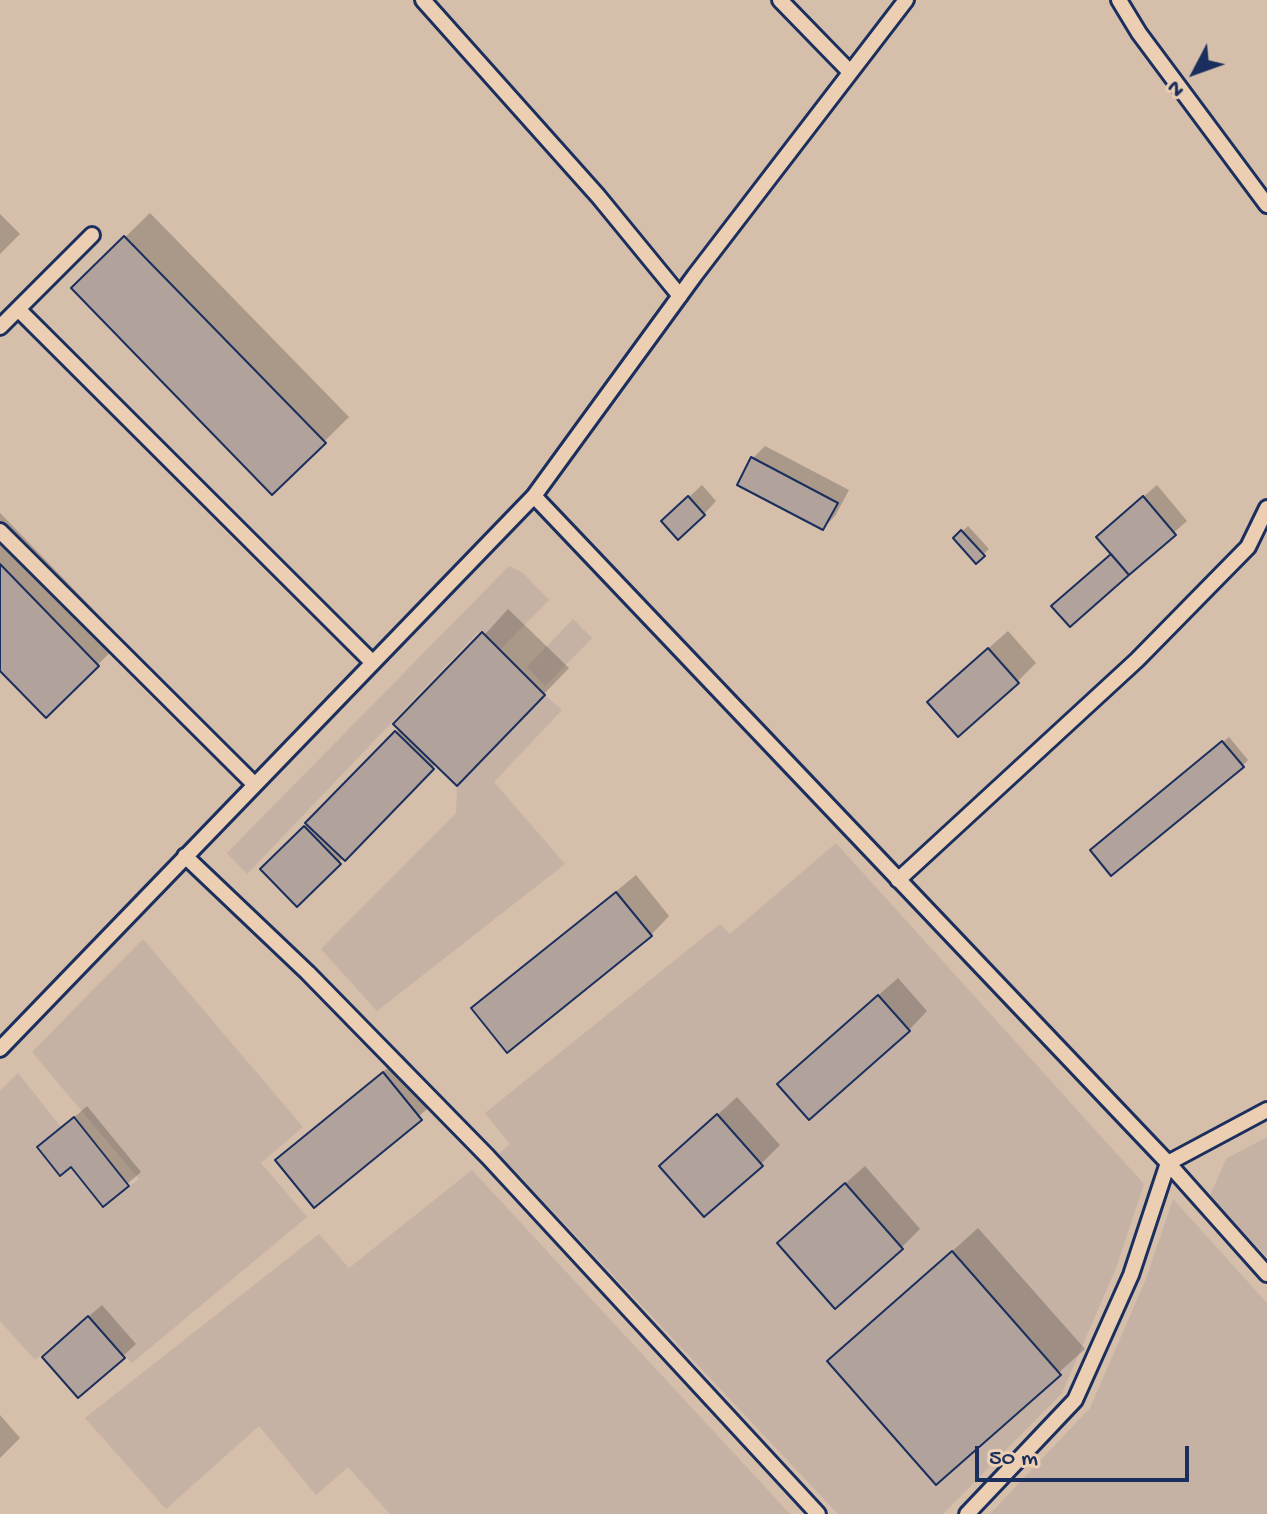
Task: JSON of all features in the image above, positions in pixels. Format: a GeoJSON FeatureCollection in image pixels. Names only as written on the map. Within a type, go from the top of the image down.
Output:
{"type":"FeatureCollection","features":[{"type":"Feature","properties":{"kind":"lane"},"geometry":{"type":"LineString","coordinates":[[423,0],[598,196],[680,296]]}},
{"type":"Feature","properties":{"kind":"lane"},"geometry":{"type":"LineString","coordinates":[[780,0],[850,72]]}},
{"type":"Feature","properties":{"kind":"lane"},"geometry":{"type":"LineString","coordinates":[[0,1049],[253,783],[534,496],[680,296],[906,0]]}},
{"type":"Feature","properties":{"kind":"lane"},"geometry":{"type":"LineString","coordinates":[[1119,0],[1139,33],[1267,205]]}},
{"type":"Feature","properties":{"kind":"lane"},"geometry":{"type":"LineString","coordinates":[[0,327],[92,235]]}},
{"type":"Feature","properties":{"kind":"lane"},"geometry":{"type":"LineString","coordinates":[[18,309],[372,662]]}},
{"type":"Feature","properties":{"kind":"lane"},"geometry":{"type":"LineString","coordinates":[[534,496],[1168,1163],[1267,1274]]}},
{"type":"Feature","properties":{"kind":"lane"},"geometry":{"type":"LineString","coordinates":[[898,880],[1137,660],[1248,547],[1267,508]]}},
{"type":"Feature","properties":{"kind":"lane"},"geometry":{"type":"LineString","coordinates":[[0,531],[253,783]]}},
{"type":"Feature","properties":{"kind":"lane"},"geometry":{"type":"LineString","coordinates":[[185,856],[308,973],[488,1157],[818,1514]]}},
{"type":"Feature","properties":{"kind":"lane"},"geometry":{"type":"LineString","coordinates":[[967,1514],[1075,1400],[1131,1275],[1168,1163],[1267,1110]]}},
{"type":"Feature","properties":{"kind":"shaded area"},"geometry":{"type":"Polygon","coordinates":[[[0,0],[1267,0],[1267,1514],[0,1514],[0,0]]]}},
{"type":"Feature","properties":{"kind":"shaded area"},"geometry":{"type":"Polygon","coordinates":[[[509,566],[522,572],[549,600],[500,650],[478,632],[247,874],[227,853],[509,566]]]}},
{"type":"Feature","properties":{"kind":"shaded area"},"geometry":{"type":"Polygon","coordinates":[[[573,619],[592,638],[545,686],[527,667],[573,619]]]}},
{"type":"Feature","properties":{"kind":"shaded area"},"geometry":{"type":"Polygon","coordinates":[[[545,695],[562,710],[494,782],[565,864],[377,1011],[321,949],[456,813],[457,786],[545,695]]]}},
{"type":"Feature","properties":{"kind":"shaded area"},"geometry":{"type":"Polygon","coordinates":[[[836,843],[1144,1184],[1116,1268],[1062,1393],[943,1514],[838,1514],[499,1154],[510,1144],[485,1113],[720,924],[730,934],[836,843]]]}},
{"type":"Feature","properties":{"kind":"shaded area"},"geometry":{"type":"Polygon","coordinates":[[[143,939],[303,1127],[261,1163],[307,1217],[132,1363],[88,1316],[35,1360],[0,1321],[0,1091],[18,1073],[61,1127],[37,1147],[60,1176],[71,1167],[103,1207],[139,1179],[32,1052],[143,939]]]}},
{"type":"Feature","properties":{"kind":"shaded area"},"geometry":{"type":"Polygon","coordinates":[[[1267,1137],[1267,1257],[1210,1196],[1226,1159],[1267,1137]]]}},
{"type":"Feature","properties":{"kind":"shaded area"},"geometry":{"type":"Polygon","coordinates":[[[472,1170],[790,1514],[390,1514],[348,1467],[316,1495],[259,1426],[166,1509],[85,1418],[319,1234],[349,1268],[472,1170]]]}},
{"type":"Feature","properties":{"kind":"shaded area"},"geometry":{"type":"Polygon","coordinates":[[[1173,1199],[1267,1303],[1267,1514],[990,1514],[1090,1408],[1146,1279],[1173,1199]]]}},
{"type":"Feature","properties":{"kind":"building"},"geometry":{"type":"Polygon","coordinates":[[[124,236],[326,443],[272,495],[71,288],[124,236]]]}},
{"type":"Feature","properties":{"kind":"building"},"geometry":{"type":"Polygon","coordinates":[[[751,457],[838,503],[823,530],[737,485],[751,457]]]}},
{"type":"Feature","properties":{"kind":"building"},"geometry":{"type":"Polygon","coordinates":[[[688,496],[705,515],[678,540],[661,521],[688,496]]]}},
{"type":"Feature","properties":{"kind":"building"},"geometry":{"type":"Polygon","coordinates":[[[1143,496],[1176,535],[1129,575],[1096,537],[1143,496]]]}},
{"type":"Feature","properties":{"kind":"building"},"geometry":{"type":"Polygon","coordinates":[[[961,530],[985,556],[976,564],[953,538],[961,530]]]}},
{"type":"Feature","properties":{"kind":"building"},"geometry":{"type":"Polygon","coordinates":[[[1111,554],[1129,575],[1070,627],[1051,606],[1111,554]]]}},
{"type":"Feature","properties":{"kind":"building"},"geometry":{"type":"Polygon","coordinates":[[[0,564],[99,666],[46,718],[0,671],[0,564]]]}},
{"type":"Feature","properties":{"kind":"building"},"geometry":{"type":"Polygon","coordinates":[[[482,632],[545,695],[457,786],[393,724],[482,632]]]}},
{"type":"Feature","properties":{"kind":"building"},"geometry":{"type":"Polygon","coordinates":[[[988,648],[1019,683],[958,737],[927,702],[988,648]]]}},
{"type":"Feature","properties":{"kind":"building"},"geometry":{"type":"Polygon","coordinates":[[[395,731],[434,769],[345,861],[305,823],[395,731]]]}},
{"type":"Feature","properties":{"kind":"building"},"geometry":{"type":"Polygon","coordinates":[[[1222,741],[1244,767],[1111,876],[1090,850],[1222,741]]]}},
{"type":"Feature","properties":{"kind":"building"},"geometry":{"type":"Polygon","coordinates":[[[304,826],[341,864],[297,907],[260,869],[304,826]]]}},
{"type":"Feature","properties":{"kind":"building"},"geometry":{"type":"Polygon","coordinates":[[[616,892],[652,936],[507,1053],[471,1008],[616,892]]]}},
{"type":"Feature","properties":{"kind":"building"},"geometry":{"type":"Polygon","coordinates":[[[878,995],[910,1031],[809,1120],[777,1084],[878,995]]]}},
{"type":"Feature","properties":{"kind":"building"},"geometry":{"type":"Polygon","coordinates":[[[383,1072],[422,1120],[314,1208],[275,1160],[383,1072]]]}},
{"type":"Feature","properties":{"kind":"building"},"geometry":{"type":"Polygon","coordinates":[[[717,1114],[763,1166],[704,1217],[659,1166],[717,1114]]]}},
{"type":"Feature","properties":{"kind":"building"},"geometry":{"type":"Polygon","coordinates":[[[74,1117],[129,1186],[103,1207],[71,1167],[60,1176],[37,1147],[74,1117]]]}},
{"type":"Feature","properties":{"kind":"building"},"geometry":{"type":"Polygon","coordinates":[[[845,1183],[903,1249],[835,1309],[777,1243],[845,1183]]]}},
{"type":"Feature","properties":{"kind":"building"},"geometry":{"type":"Polygon","coordinates":[[[952,1251],[1061,1375],[936,1485],[827,1361],[952,1251]]]}},
{"type":"Feature","properties":{"kind":"building"},"geometry":{"type":"Polygon","coordinates":[[[88,1316],[125,1358],[78,1398],[42,1357],[88,1316]]]}}]}
